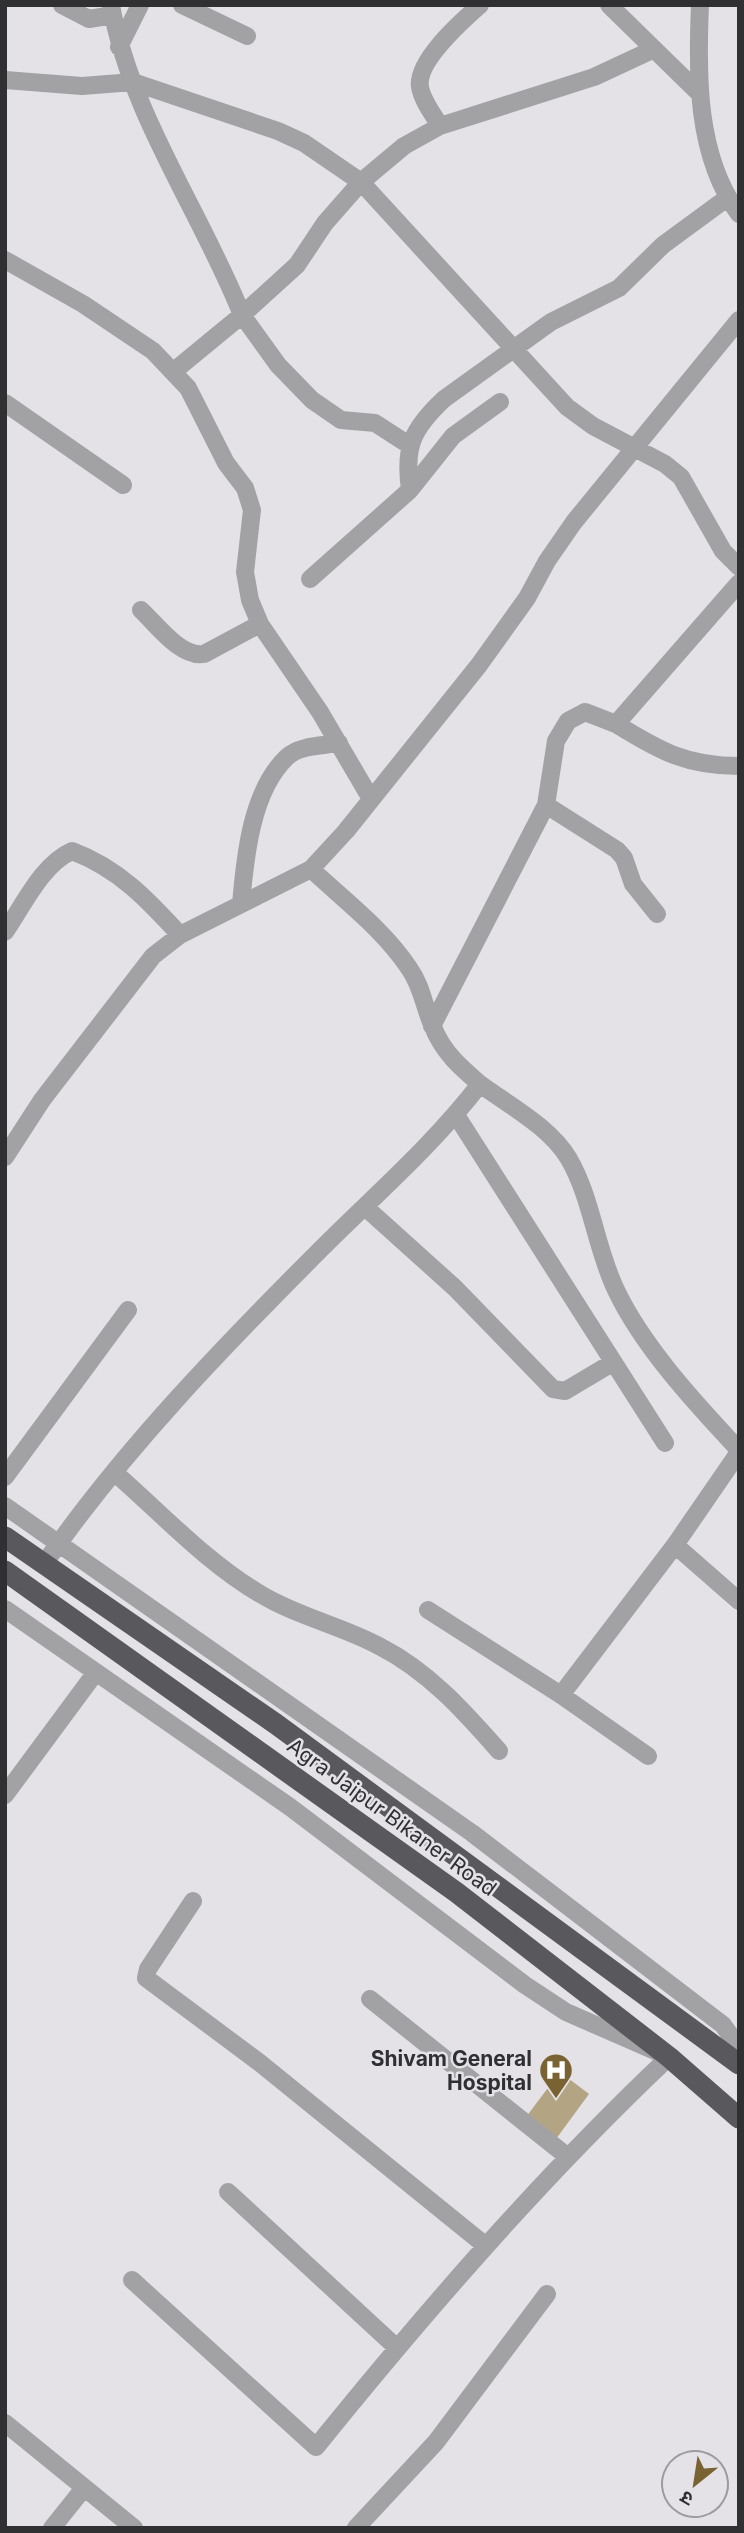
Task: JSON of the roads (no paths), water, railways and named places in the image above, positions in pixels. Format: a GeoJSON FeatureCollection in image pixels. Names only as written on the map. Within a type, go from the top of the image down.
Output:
{"type":"FeatureCollection","features":[{"type":"Feature","properties":{"kind":"highway","name":"Agra Jaipur Bikaner Road"},"geometry":{"type":"LineString","coordinates":[[5,1537],[276,1724],[738,2064]]}},
{"type":"Feature","properties":{"kind":"highway","name":"Agra Jaipur Bikaner Road"},"geometry":{"type":"LineString","coordinates":[[5,1572],[394,1846],[669,2057],[739,2118]]}},
{"type":"Feature","properties":{"kind":"street"},"geometry":{"type":"LineString","coordinates":[[62,5],[89,19],[112,10],[118,47],[168,160],[211,242],[242,315],[278,365],[312,400],[341,420],[375,423],[409,445]]}},
{"type":"Feature","properties":{"kind":"street"},"geometry":{"type":"LineString","coordinates":[[118,47],[140,5]]}},
{"type":"Feature","properties":{"kind":"street"},"geometry":{"type":"LineString","coordinates":[[182,5],[247,36]]}},
{"type":"Feature","properties":{"kind":"street"},"geometry":{"type":"LineString","coordinates":[[440,126],[419,85],[422,73],[443,42],[480,5]]}},
{"type":"Feature","properties":{"kind":"street"},"geometry":{"type":"LineString","coordinates":[[609,5],[652,50],[700,94]]}},
{"type":"Feature","properties":{"kind":"street"},"geometry":{"type":"LineString","coordinates":[[700,5],[700,94],[716,174],[727,198],[739,214]]}},
{"type":"Feature","properties":{"kind":"street"},"geometry":{"type":"LineString","coordinates":[[174,371],[297,265],[325,223],[361,182],[388,158],[440,126],[594,77],[652,50]]}},
{"type":"Feature","properties":{"kind":"street"},"geometry":{"type":"LineString","coordinates":[[5,80],[82,86],[133,82],[304,143],[361,182],[567,407],[593,426],[681,477],[723,551],[739,567]]}},
{"type":"Feature","properties":{"kind":"street"},"geometry":{"type":"LineString","coordinates":[[410,490],[407,464],[409,445],[430,412],[444,399],[551,322],[619,288],[663,245],[727,198]]}},
{"type":"Feature","properties":{"kind":"street"},"geometry":{"type":"LineString","coordinates":[[5,260],[93,311],[153,351],[187,388],[226,463],[245,488],[252,510],[245,572],[250,600],[260,624],[339,743],[371,799]]}},
{"type":"Feature","properties":{"kind":"street"},"geometry":{"type":"LineString","coordinates":[[5,1157],[42,1100],[153,956],[180,935],[310,869],[371,799],[479,665],[527,598],[567,532],[739,320]]}},
{"type":"Feature","properties":{"kind":"street"},"geometry":{"type":"LineString","coordinates":[[310,579],[410,490],[453,436],[500,402]]}},
{"type":"Feature","properties":{"kind":"street"},"geometry":{"type":"LineString","coordinates":[[5,403],[123,485]]}},
{"type":"Feature","properties":{"kind":"street"},"geometry":{"type":"LineString","coordinates":[[616,724],[739,583]]}},
{"type":"Feature","properties":{"kind":"street"},"geometry":{"type":"LineString","coordinates":[[141,610],[185,651],[196,656],[260,624]]}},
{"type":"Feature","properties":{"kind":"street"},"geometry":{"type":"LineString","coordinates":[[432,1026],[546,805],[556,741],[568,721],[585,712],[616,724],[677,758],[697,764],[739,766]]}},
{"type":"Feature","properties":{"kind":"street"},"geometry":{"type":"LineString","coordinates":[[241,904],[250,843],[268,784],[288,756],[301,748],[339,743]]}},
{"type":"Feature","properties":{"kind":"street"},"geometry":{"type":"LineString","coordinates":[[546,805],[617,850],[628,866],[633,884],[657,914]]}},
{"type":"Feature","properties":{"kind":"street"},"geometry":{"type":"LineString","coordinates":[[5,932],[49,869],[60,857],[72,851],[90,858],[140,892],[180,935]]}},
{"type":"Feature","properties":{"kind":"street"},"geometry":{"type":"LineString","coordinates":[[310,869],[389,943],[410,968],[423,993],[432,1026],[449,1057],[480,1084],[539,1127],[568,1158],[601,1254],[631,1319],[682,1385],[739,1451],[675,1545],[561,1695]]}},
{"type":"Feature","properties":{"kind":"street"},"geometry":{"type":"LineString","coordinates":[[44,1564],[114,1473],[199,1374],[456,1115],[480,1084]]}},
{"type":"Feature","properties":{"kind":"street"},"geometry":{"type":"LineString","coordinates":[[456,1115],[665,1443]]}},
{"type":"Feature","properties":{"kind":"street"},"geometry":{"type":"LineString","coordinates":[[365,1207],[463,1296],[553,1389],[565,1391],[612,1363]]}},
{"type":"Feature","properties":{"kind":"street"},"geometry":{"type":"LineString","coordinates":[[5,1477],[128,1310]]}},
{"type":"Feature","properties":{"kind":"street"},"geometry":{"type":"LineString","coordinates":[[114,1473],[228,1572],[260,1594],[288,1609],[378,1645],[407,1662],[463,1710],[499,1751]]}},
{"type":"Feature","properties":{"kind":"street"},"geometry":{"type":"LineString","coordinates":[[5,1506],[472,1833],[723,2025],[733,2039],[738,2064]]}},
{"type":"Feature","properties":{"kind":"street"},"geometry":{"type":"LineString","coordinates":[[675,1545],[739,1601]]}},
{"type":"Feature","properties":{"kind":"street"},"geometry":{"type":"LineString","coordinates":[[5,1609],[290,1807],[525,1985],[566,2011],[669,2057],[568,2157],[486,2246],[396,2347],[316,2448],[132,2280]]}},
{"type":"Feature","properties":{"kind":"street"},"geometry":{"type":"LineString","coordinates":[[428,1610],[561,1695],[648,1756]]}},
{"type":"Feature","properties":{"kind":"street"},"geometry":{"type":"LineString","coordinates":[[5,1795],[96,1672]]}},
{"type":"Feature","properties":{"kind":"street"},"geometry":{"type":"LineString","coordinates":[[193,1901],[148,1969],[146,1978],[260,2063],[486,2246]]}},
{"type":"Feature","properties":{"kind":"street"},"geometry":{"type":"LineString","coordinates":[[370,2000],[568,2157]]}},
{"type":"Feature","properties":{"kind":"street"},"geometry":{"type":"LineString","coordinates":[[228,2192],[396,2347]]}},
{"type":"Feature","properties":{"kind":"street"},"geometry":{"type":"LineString","coordinates":[[356,2528],[436,2442],[547,2294]]}},
{"type":"Feature","properties":{"kind":"street"},"geometry":{"type":"LineString","coordinates":[[5,2423],[134,2528]]}},
{"type":"Feature","properties":{"kind":"street"},"geometry":{"type":"LineString","coordinates":[[52,2528],[84,2488]]}},
{"type":"Feature","properties":{"kind":"place","name":"Shivam General Hospital"},"geometry":{"type":"Point","coordinates":[556,2100]}}]}
